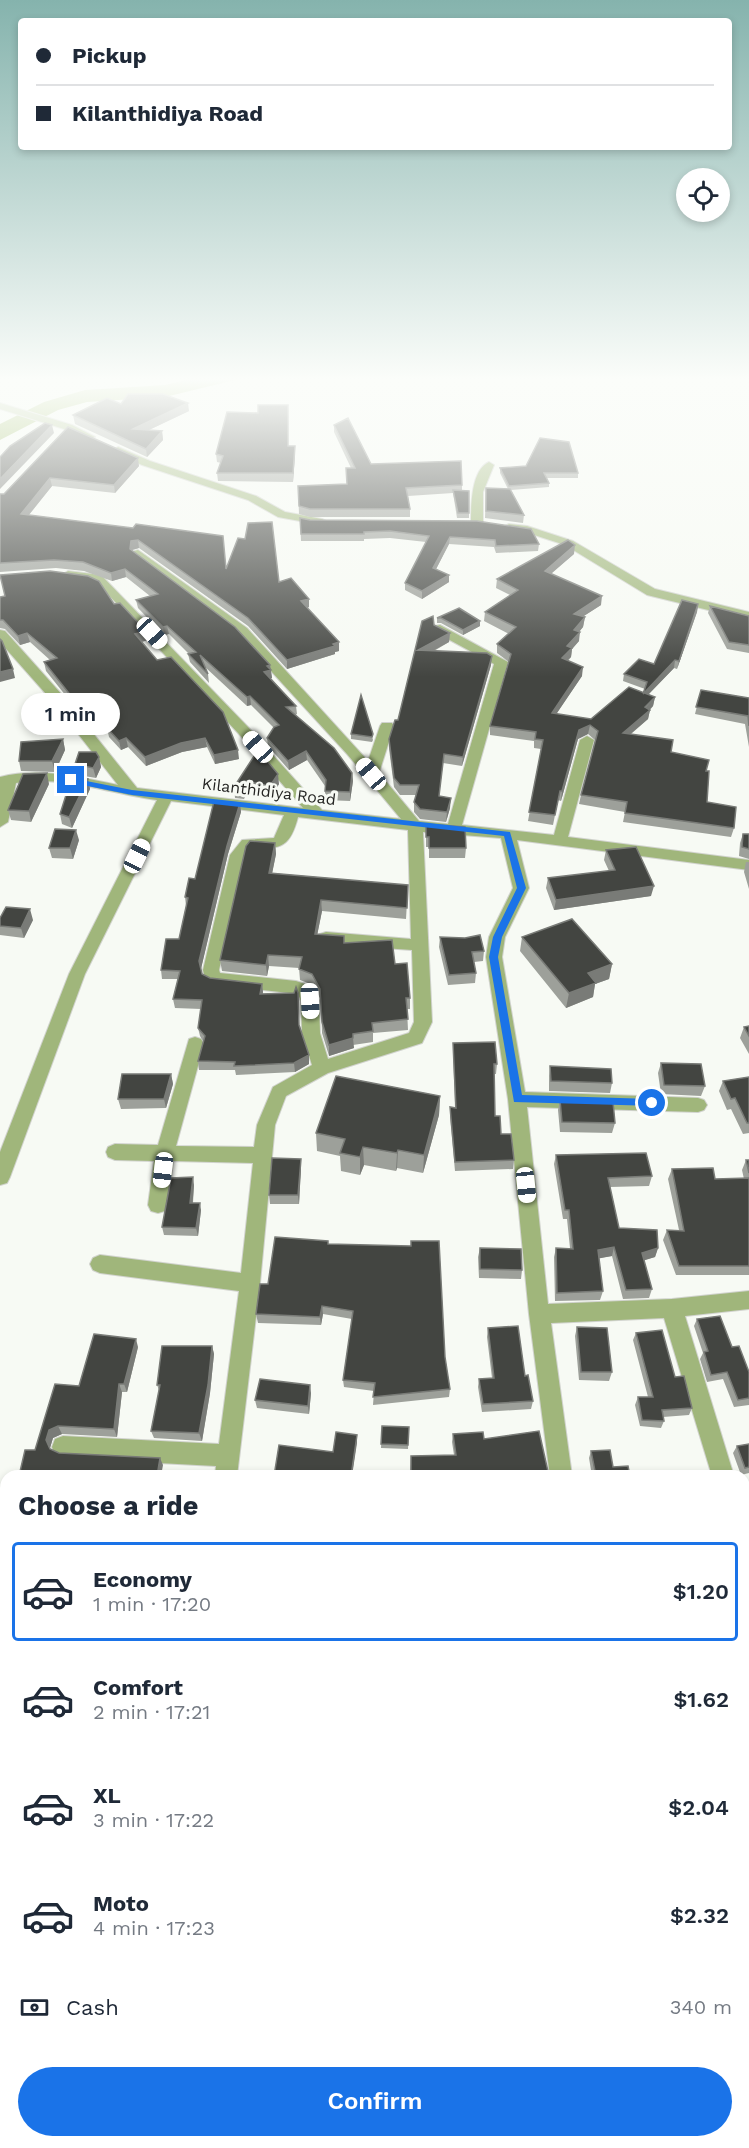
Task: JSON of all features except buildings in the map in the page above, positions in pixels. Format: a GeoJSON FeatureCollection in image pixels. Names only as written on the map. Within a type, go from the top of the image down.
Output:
{"type":"FeatureCollection","features":[{"type":"Feature","properties":{"kind":"street"},"geometry":{"type":"LineString","coordinates":[[186,476],[252,498],[282,515],[310,522],[334,523]]}},
{"type":"Feature","properties":{"kind":"street"},"geometry":{"type":"LineString","coordinates":[[484,476],[477,492],[483,524],[523,528],[569,543],[651,592],[749,616]]}},
{"type":"Feature","properties":{"kind":"street"},"geometry":{"type":"LineString","coordinates":[[63,1447],[228,1466],[266,1125],[279,1092],[295,1081],[322,1068],[416,1038],[423,1022],[415,826],[242,632],[138,554]]}},
{"type":"Feature","properties":{"kind":"street"},"geometry":{"type":"LineString","coordinates":[[57,576],[97,578],[106,585],[243,730],[318,815]]}},
{"type":"Feature","properties":{"kind":"street"},"geometry":{"type":"LineString","coordinates":[[441,629],[501,662],[454,828]]}},
{"type":"Feature","properties":{"kind":"street"},"geometry":{"type":"LineString","coordinates":[[0,634],[58,700],[132,792]]}},
{"type":"Feature","properties":{"kind":"street"},"geometry":{"type":"LineString","coordinates":[[371,774],[387,726]]}},
{"type":"Feature","properties":{"kind":"street"},"geometry":{"type":"LineString","coordinates":[[560,840],[587,740]]}},
{"type":"Feature","properties":{"kind":"street","name":"Kilanthidiya Road"},"geometry":{"type":"LineString","coordinates":[[5,780],[31,776],[71,780],[132,792],[291,812],[560,840],[749,865]]}},
{"type":"Feature","properties":{"kind":"street"},"geometry":{"type":"LineString","coordinates":[[0,822],[5,780]]}},
{"type":"Feature","properties":{"kind":"street"},"geometry":{"type":"LineString","coordinates":[[0,1178],[77,974],[166,796]]}},
{"type":"Feature","properties":{"kind":"street"},"geometry":{"type":"LineString","coordinates":[[291,812],[285,838],[277,844],[247,844],[238,855],[211,970],[212,978],[296,987],[305,990],[310,1001],[311,1033],[322,1068]]}},
{"type":"Feature","properties":{"kind":"street"},"geometry":{"type":"LineString","coordinates":[[507,834],[521,888],[497,937],[494,957],[517,1099],[539,1314],[560,1470]]}},
{"type":"Feature","properties":{"kind":"street"},"geometry":{"type":"LineString","coordinates":[[326,938],[419,945]]}},
{"type":"Feature","properties":{"kind":"street"},"geometry":{"type":"LineString","coordinates":[[158,1205],[165,1153],[195,1044]]}},
{"type":"Feature","properties":{"kind":"street"},"geometry":{"type":"LineString","coordinates":[[517,1099],[698,1105]]}},
{"type":"Feature","properties":{"kind":"street"},"geometry":{"type":"LineString","coordinates":[[116,1152],[263,1155]]}},
{"type":"Feature","properties":{"kind":"street"},"geometry":{"type":"LineString","coordinates":[[100,1264],[250,1283]]}},
{"type":"Feature","properties":{"kind":"street"},"geometry":{"type":"LineString","coordinates":[[539,1314],[672,1308],[749,1300]]}},
{"type":"Feature","properties":{"kind":"street"},"geometry":{"type":"LineString","coordinates":[[672,1308],[721,1470]]}},
{"type":"Feature","properties":{"kind":"route"},"geometry":{"type":"LineString","coordinates":[[71,780],[132,792],[271,810],[507,834],[521,888],[497,937],[494,957],[517,1099],[652,1103]]}}]}
